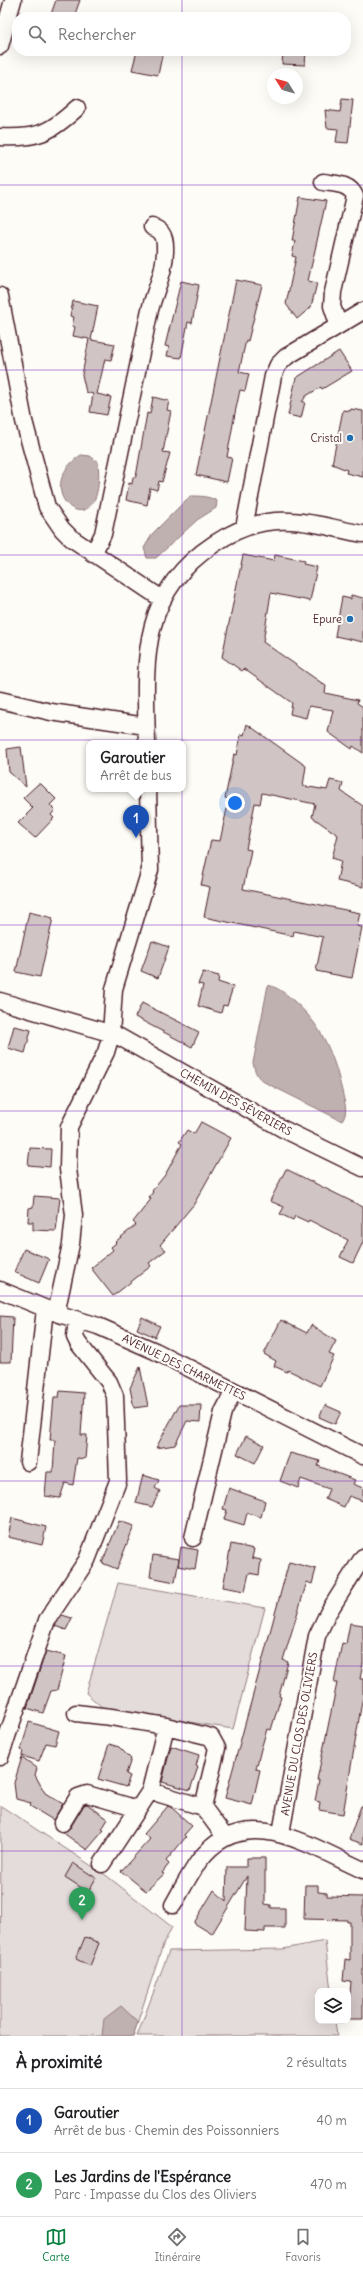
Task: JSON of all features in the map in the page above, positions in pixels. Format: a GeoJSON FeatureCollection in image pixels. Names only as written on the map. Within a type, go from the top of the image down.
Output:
{"type":"FeatureCollection","features":[{"type":"Feature","properties":{"kind":"street"},"geometry":{"type":"LineString","coordinates":[[0,46],[13,0]]}},
{"type":"Feature","properties":{"kind":"street"},"geometry":{"type":"LineString","coordinates":[[0,137],[24,138],[38,135],[62,122],[77,108]]}},
{"type":"Feature","properties":{"kind":"street"},"geometry":{"type":"LineString","coordinates":[[323,182],[344,185],[352,190],[355,196],[333,292],[332,306],[338,324]]}},
{"type":"Feature","properties":{"kind":"street"},"geometry":{"type":"LineString","coordinates":[[94,554],[103,534],[150,308],[164,268],[165,247],[163,234],[158,229],[152,227]]}},
{"type":"Feature","properties":{"kind":"street"},"geometry":{"type":"LineString","coordinates":[[0,296],[5,356],[47,507],[62,529],[94,554],[162,599]]}},
{"type":"Feature","properties":{"kind":"street"},"geometry":{"type":"LineString","coordinates":[[244,528],[276,370],[286,357],[338,324],[363,311]]}},
{"type":"Feature","properties":{"kind":"street"},"geometry":{"type":"LineString","coordinates":[[146,740],[148,645],[155,613],[162,599],[188,565],[203,551],[223,538],[244,528],[270,522],[292,521],[363,534]]}},
{"type":"Feature","properties":{"kind":"street"},"geometry":{"type":"LineString","coordinates":[[0,700],[51,712],[146,726]]}},
{"type":"Feature","properties":{"kind":"street"},"geometry":{"type":"LineString","coordinates":[[28,1462],[52,1311],[58,1304],[71,1244],[74,1215],[68,1169],[69,1127],[106,1052],[111,1035],[114,989],[150,870],[148,792]]}},
{"type":"Feature","properties":{"kind":"street","name":"CHEMIN DES SÉVERIERS"},"geometry":{"type":"LineString","coordinates":[[0,1001],[111,1035],[283,1129],[363,1168]]}},
{"type":"Feature","properties":{"kind":"street","name":"AVENUE DES CHARMETTES"},"geometry":{"type":"LineString","coordinates":[[0,1290],[52,1311],[98,1326],[155,1351],[363,1456]]}},
{"type":"Feature","properties":{"kind":"street"},"geometry":{"type":"LineString","coordinates":[[0,1757],[47,1620],[87,1560],[118,1482],[115,1396],[109,1382],[78,1343],[75,1337],[77,1319]]}},
{"type":"Feature","properties":{"kind":"street"},"geometry":{"type":"LineString","coordinates":[[193,1538],[223,1412],[234,1391]]}},
{"type":"Feature","properties":{"kind":"street","name":"AVENUE DU CLOS DES OLIVIERS"},"geometry":{"type":"LineString","coordinates":[[281,1833],[317,1636],[328,1613],[363,1557]]}},
{"type":"Feature","properties":{"kind":"street"},"geometry":{"type":"LineString","coordinates":[[76,1713],[166,1726],[211,1737],[216,1742],[218,1748],[203,1807]]}},
{"type":"Feature","properties":{"kind":"street"},"geometry":{"type":"LineString","coordinates":[[102,1864],[150,1791],[166,1726]]}},
{"type":"Feature","properties":{"kind":"street"},"geometry":{"type":"LineString","coordinates":[[150,1791],[203,1807],[225,1837]]}},
{"type":"Feature","properties":{"kind":"street"},"geometry":{"type":"LineString","coordinates":[[62,1823],[78,1797],[87,1794],[138,1809]]}},
{"type":"Feature","properties":{"kind":"street"},"geometry":{"type":"LineString","coordinates":[[173,1905],[200,1861],[225,1837],[239,1832],[252,1830],[281,1833],[363,1870]]}},
{"type":"Feature","properties":{"kind":"shaded area"},"geometry":{"type":"Polygon","coordinates":[[[81,455],[90,456],[98,462],[97,490],[91,505],[81,510],[71,508],[63,499],[60,485],[65,470],[81,455]]]}},
{"type":"Feature","properties":{"kind":"shaded area"},"geometry":{"type":"Polygon","coordinates":[[[190,496],[214,499],[217,501],[216,508],[197,520],[156,558],[147,558],[144,548],[153,533],[190,496]]]}},
{"type":"Feature","properties":{"kind":"shaded area"},"geometry":{"type":"Polygon","coordinates":[[[268,985],[287,995],[305,1012],[320,1032],[326,1043],[335,1066],[345,1103],[346,1110],[342,1121],[264,1082],[257,1074],[253,1063],[268,985]]]}},
{"type":"Feature","properties":{"kind":"shaded area"},"geometry":{"type":"Polygon","coordinates":[[[118,1583],[265,1608],[233,1729],[103,1708],[86,1693],[118,1583]]]}},
{"type":"Feature","properties":{"kind":"shaded area"},"geometry":{"type":"Polygon","coordinates":[[[1,1806],[107,1876],[172,1927],[163,1945],[133,2036],[0,2036],[1,1806]]]}},
{"type":"Feature","properties":{"kind":"shaded area"},"geometry":{"type":"Polygon","coordinates":[[[325,1941],[331,1988],[315,1988],[315,2024],[335,2024],[337,2036],[137,2036],[169,1951],[283,1949],[325,1941]]]}},
{"type":"Feature","properties":{"kind":"shaded area"},"geometry":{"type":"Polygon","coordinates":[[[121,2006],[138,2022],[133,2036],[102,2036],[104,2019],[121,2006]]]}},
{"type":"Feature","properties":{"kind":"building"},"geometry":{"type":"Polygon","coordinates":[[[56,0],[80,0],[76,12],[52,12],[56,0]]]}},
{"type":"Feature","properties":{"kind":"building"},"geometry":{"type":"Polygon","coordinates":[[[136,56],[162,56],[158,75],[132,70],[136,56]]]}},
{"type":"Feature","properties":{"kind":"building"},"geometry":{"type":"Polygon","coordinates":[[[283,56],[306,56],[305,65],[282,64],[283,56]]]}},
{"type":"Feature","properties":{"kind":"building"},"geometry":{"type":"Polygon","coordinates":[[[342,99],[353,100],[348,143],[336,142],[338,129],[327,128],[325,110],[340,112],[342,99]]]}},
{"type":"Feature","properties":{"kind":"building"},"geometry":{"type":"Polygon","coordinates":[[[300,197],[326,201],[308,281],[317,283],[311,307],[297,319],[286,304],[296,257],[292,256],[295,241],[292,241],[300,197]]]}},
{"type":"Feature","properties":{"kind":"building"},"geometry":{"type":"Polygon","coordinates":[[[236,280],[262,285],[248,341],[246,340],[239,372],[249,374],[245,391],[240,390],[235,413],[227,457],[232,458],[227,482],[196,475],[236,280]]]}},
{"type":"Feature","properties":{"kind":"building"},"geometry":{"type":"Polygon","coordinates":[[[181,281],[199,285],[192,323],[188,322],[181,358],[167,356],[169,347],[165,346],[181,281]]]}},
{"type":"Feature","properties":{"kind":"building"},"geometry":{"type":"Polygon","coordinates":[[[73,301],[98,306],[91,340],[115,344],[111,360],[105,359],[97,394],[111,397],[107,415],[90,412],[93,394],[86,392],[82,375],[89,339],[73,336],[75,327],[72,326],[74,317],[70,316],[73,301]]]}},
{"type":"Feature","properties":{"kind":"building"},"geometry":{"type":"Polygon","coordinates":[[[339,351],[352,371],[322,389],[321,387],[306,396],[302,402],[305,402],[301,418],[288,415],[296,378],[339,351]]]}},
{"type":"Feature","properties":{"kind":"building"},"geometry":{"type":"Polygon","coordinates":[[[153,397],[169,401],[167,410],[171,411],[163,452],[170,453],[162,482],[159,481],[157,490],[150,488],[147,505],[126,500],[129,483],[132,484],[133,477],[136,477],[147,413],[150,414],[153,397]]]}},
{"type":"Feature","properties":{"kind":"building","name":"Cristal"},"geometry":{"type":"Polygon","coordinates":[[[351,409],[363,411],[363,477],[346,473],[347,470],[332,464],[343,410],[350,411],[351,409]]]}},
{"type":"Feature","properties":{"kind":"building"},"geometry":{"type":"Polygon","coordinates":[[[243,555],[274,561],[275,555],[304,561],[303,564],[317,567],[310,601],[271,593],[263,642],[326,686],[325,693],[358,700],[357,703],[363,707],[363,753],[353,746],[352,749],[328,732],[333,710],[309,706],[306,718],[290,714],[292,703],[244,669],[242,671],[222,657],[243,555]]]}},
{"type":"Feature","properties":{"kind":"building","name":"Epure"},"geometry":{"type":"Polygon","coordinates":[[[351,595],[363,598],[363,642],[335,636],[342,597],[351,599],[351,595]]]}},
{"type":"Feature","properties":{"kind":"building"},"geometry":{"type":"Polygon","coordinates":[[[247,724],[306,766],[303,786],[327,790],[330,780],[343,783],[341,791],[363,806],[363,887],[337,881],[341,861],[332,858],[338,835],[312,817],[315,804],[262,793],[260,804],[255,803],[246,849],[251,850],[243,889],[360,913],[357,926],[362,927],[352,978],[316,971],[323,937],[294,931],[293,936],[204,917],[210,887],[201,885],[211,840],[220,841],[229,799],[225,798],[234,754],[237,755],[241,734],[244,735],[247,724]]]}},
{"type":"Feature","properties":{"kind":"building"},"geometry":{"type":"Polygon","coordinates":[[[21,747],[26,787],[9,772],[7,749],[21,747]]]}},
{"type":"Feature","properties":{"kind":"building"},"geometry":{"type":"Polygon","coordinates":[[[38,784],[41,784],[56,799],[50,805],[55,810],[51,815],[54,818],[35,838],[18,823],[33,808],[23,798],[38,784]]]}},
{"type":"Feature","properties":{"kind":"building"},"geometry":{"type":"Polygon","coordinates":[[[29,912],[53,918],[40,977],[16,972],[29,912]]]}},
{"type":"Feature","properties":{"kind":"building"},"geometry":{"type":"Polygon","coordinates":[[[152,941],[169,947],[158,978],[141,971],[152,941]]]}},
{"type":"Feature","properties":{"kind":"building"},"geometry":{"type":"Polygon","coordinates":[[[203,972],[219,976],[218,982],[233,987],[227,1006],[223,1005],[221,1013],[198,1006],[203,985],[198,984],[203,972]]]}},
{"type":"Feature","properties":{"kind":"building"},"geometry":{"type":"Polygon","coordinates":[[[142,1003],[199,1032],[192,1047],[135,1017],[142,1003]]]}},
{"type":"Feature","properties":{"kind":"building"},"geometry":{"type":"Polygon","coordinates":[[[14,1026],[31,1030],[25,1053],[8,1048],[14,1026]]]}},
{"type":"Feature","properties":{"kind":"building"},"geometry":{"type":"Polygon","coordinates":[[[201,1122],[231,1138],[194,1204],[160,1245],[166,1250],[149,1263],[151,1266],[113,1296],[91,1268],[113,1250],[111,1247],[116,1243],[115,1242],[136,1225],[133,1222],[151,1199],[149,1197],[153,1192],[152,1191],[165,1175],[182,1144],[179,1142],[187,1130],[194,1134],[201,1122]]]}},
{"type":"Feature","properties":{"kind":"building"},"geometry":{"type":"Polygon","coordinates":[[[30,1148],[51,1149],[50,1167],[28,1165],[30,1148]]]}},
{"type":"Feature","properties":{"kind":"building"},"geometry":{"type":"Polygon","coordinates":[[[286,1169],[363,1207],[363,1242],[353,1263],[340,1257],[348,1240],[309,1220],[308,1222],[295,1216],[293,1220],[280,1214],[284,1207],[270,1201],[286,1169]]]}},
{"type":"Feature","properties":{"kind":"building"},"geometry":{"type":"Polygon","coordinates":[[[34,1196],[60,1198],[56,1231],[33,1230],[33,1222],[28,1222],[29,1208],[33,1207],[34,1196]]]}},
{"type":"Feature","properties":{"kind":"building"},"geometry":{"type":"Polygon","coordinates":[[[24,1249],[49,1259],[39,1283],[14,1272],[24,1249]]]}},
{"type":"Feature","properties":{"kind":"building"},"geometry":{"type":"Polygon","coordinates":[[[0,1316],[13,1317],[11,1362],[0,1362],[0,1316]]]}},
{"type":"Feature","properties":{"kind":"building"},"geometry":{"type":"Polygon","coordinates":[[[142,1317],[160,1326],[155,1337],[137,1329],[142,1317]]]}},
{"type":"Feature","properties":{"kind":"building"},"geometry":{"type":"Polygon","coordinates":[[[281,1320],[307,1333],[311,1325],[336,1341],[329,1354],[334,1356],[320,1386],[288,1370],[287,1372],[274,1366],[276,1361],[264,1354],[281,1320]]]}},
{"type":"Feature","properties":{"kind":"building"},"geometry":{"type":"Polygon","coordinates":[[[140,1367],[148,1406],[134,1408],[130,1388],[140,1367]]]}},
{"type":"Feature","properties":{"kind":"building"},"geometry":{"type":"Polygon","coordinates":[[[60,1391],[84,1393],[81,1435],[87,1435],[85,1459],[77,1458],[73,1485],[65,1483],[60,1498],[45,1496],[47,1472],[53,1472],[55,1440],[50,1440],[54,1397],[59,1397],[60,1391]]]}},
{"type":"Feature","properties":{"kind":"building"},"geometry":{"type":"Polygon","coordinates":[[[179,1405],[201,1405],[200,1422],[187,1421],[175,1445],[156,1448],[179,1405]]]}},
{"type":"Feature","properties":{"kind":"building"},"geometry":{"type":"Polygon","coordinates":[[[325,1405],[341,1412],[335,1424],[319,1417],[325,1405]]]}},
{"type":"Feature","properties":{"kind":"building"},"geometry":{"type":"Polygon","coordinates":[[[246,1436],[264,1445],[255,1463],[237,1454],[246,1436]]]}},
{"type":"Feature","properties":{"kind":"building"},"geometry":{"type":"Polygon","coordinates":[[[290,1453],[320,1461],[318,1466],[355,1480],[353,1484],[363,1488],[363,1501],[349,1496],[344,1507],[325,1499],[329,1489],[301,1479],[298,1488],[280,1481],[290,1453]]]}},
{"type":"Feature","properties":{"kind":"building"},"geometry":{"type":"Polygon","coordinates":[[[143,1475],[159,1480],[155,1488],[160,1491],[152,1507],[136,1503],[143,1475]]]}},
{"type":"Feature","properties":{"kind":"building"},"geometry":{"type":"Polygon","coordinates":[[[229,1488],[265,1501],[261,1517],[247,1513],[244,1525],[224,1519],[227,1510],[223,1509],[229,1488]]]}},
{"type":"Feature","properties":{"kind":"building"},"geometry":{"type":"Polygon","coordinates":[[[12,1518],[46,1527],[42,1545],[8,1537],[12,1518]]]}},
{"type":"Feature","properties":{"kind":"building"},"geometry":{"type":"Polygon","coordinates":[[[119,1521],[134,1526],[117,1569],[102,1563],[119,1521]]]}},
{"type":"Feature","properties":{"kind":"building"},"geometry":{"type":"Polygon","coordinates":[[[231,1544],[254,1549],[252,1558],[261,1560],[259,1575],[249,1573],[245,1591],[223,1587],[231,1544]]]}},
{"type":"Feature","properties":{"kind":"building"},"geometry":{"type":"Polygon","coordinates":[[[181,1547],[198,1550],[195,1569],[178,1566],[181,1547]]]}},
{"type":"Feature","properties":{"kind":"building"},"geometry":{"type":"Polygon","coordinates":[[[153,1555],[179,1559],[175,1582],[150,1577],[153,1555]]]}},
{"type":"Feature","properties":{"kind":"building"},"geometry":{"type":"Polygon","coordinates":[[[289,1562],[316,1569],[312,1584],[307,1582],[283,1660],[288,1662],[279,1696],[281,1697],[271,1730],[267,1729],[261,1749],[256,1769],[260,1770],[252,1805],[225,1798],[289,1562]]]}},
{"type":"Feature","properties":{"kind":"building"},"geometry":{"type":"Polygon","coordinates":[[[62,1615],[72,1618],[66,1630],[55,1626],[62,1615]]]}},
{"type":"Feature","properties":{"kind":"building"},"geometry":{"type":"Polygon","coordinates":[[[350,1623],[363,1625],[363,1663],[360,1679],[363,1679],[363,1695],[343,1814],[319,1810],[320,1802],[315,1801],[319,1780],[317,1780],[337,1683],[334,1683],[342,1643],[346,1644],[350,1623]]]}},
{"type":"Feature","properties":{"kind":"building"},"geometry":{"type":"Polygon","coordinates":[[[46,1651],[66,1656],[57,1690],[51,1691],[43,1713],[27,1708],[46,1651]]]}},
{"type":"Feature","properties":{"kind":"building"},"geometry":{"type":"Polygon","coordinates":[[[29,1722],[59,1731],[55,1745],[46,1743],[39,1761],[22,1756],[23,1751],[21,1750],[29,1722]]]}},
{"type":"Feature","properties":{"kind":"building"},"geometry":{"type":"Polygon","coordinates":[[[109,1744],[119,1747],[131,1759],[126,1774],[130,1776],[126,1787],[98,1779],[109,1744]]]}},
{"type":"Feature","properties":{"kind":"building"},"geometry":{"type":"Polygon","coordinates":[[[171,1746],[199,1755],[196,1766],[198,1767],[190,1790],[162,1782],[171,1746]]]}},
{"type":"Feature","properties":{"kind":"building"},"geometry":{"type":"Polygon","coordinates":[[[22,1757],[37,1768],[35,1775],[45,1793],[63,1804],[53,1820],[30,1806],[31,1803],[16,1799],[14,1783],[22,1757]]]}},
{"type":"Feature","properties":{"kind":"building"},"geometry":{"type":"Polygon","coordinates":[[[87,1804],[108,1819],[102,1829],[104,1830],[87,1850],[62,1832],[70,1828],[84,1805],[87,1804]]]}},
{"type":"Feature","properties":{"kind":"building"},"geometry":{"type":"Polygon","coordinates":[[[168,1806],[192,1826],[184,1835],[186,1837],[166,1861],[169,1864],[162,1873],[164,1874],[146,1891],[121,1871],[150,1839],[144,1834],[168,1806]]]}},
{"type":"Feature","properties":{"kind":"building"},"geometry":{"type":"Polygon","coordinates":[[[361,1806],[363,1806],[363,1844],[349,1839],[361,1806]]]}},
{"type":"Feature","properties":{"kind":"building"},"geometry":{"type":"Polygon","coordinates":[[[247,1858],[265,1858],[265,1904],[271,1905],[271,1908],[285,1908],[285,1928],[265,1928],[265,1932],[245,1931],[247,1876],[212,1934],[194,1923],[214,1890],[226,1901],[227,1867],[247,1867],[247,1858]]]}},
{"type":"Feature","properties":{"kind":"building"},"geometry":{"type":"Polygon","coordinates":[[[73,1863],[96,1878],[88,1892],[65,1877],[73,1863]]]}},
{"type":"Feature","properties":{"kind":"building"},"geometry":{"type":"Polygon","coordinates":[[[305,1885],[318,1885],[318,1892],[327,1893],[327,1896],[363,1897],[363,2019],[351,2019],[351,1982],[343,1981],[345,1959],[350,1960],[350,1922],[347,1922],[347,1920],[304,1919],[305,1885]]]}},
{"type":"Feature","properties":{"kind":"building"},"geometry":{"type":"Polygon","coordinates":[[[85,1937],[99,1943],[90,1966],[76,1959],[85,1937]]]}},
{"type":"Feature","properties":{"kind":"place","name":"Cristal"},"geometry":{"type":"Point","coordinates":[350,438]}},
{"type":"Feature","properties":{"kind":"place","name":"Epure"},"geometry":{"type":"Point","coordinates":[350,619]}},
{"type":"Feature","properties":{"kind":"place","name":"Garoutier"},"geometry":{"type":"Point","coordinates":[136,838]}},
{"type":"Feature","properties":{"kind":"place","name":"Les Jardins de l'Espérance"},"geometry":{"type":"Point","coordinates":[82,1920]}}]}
